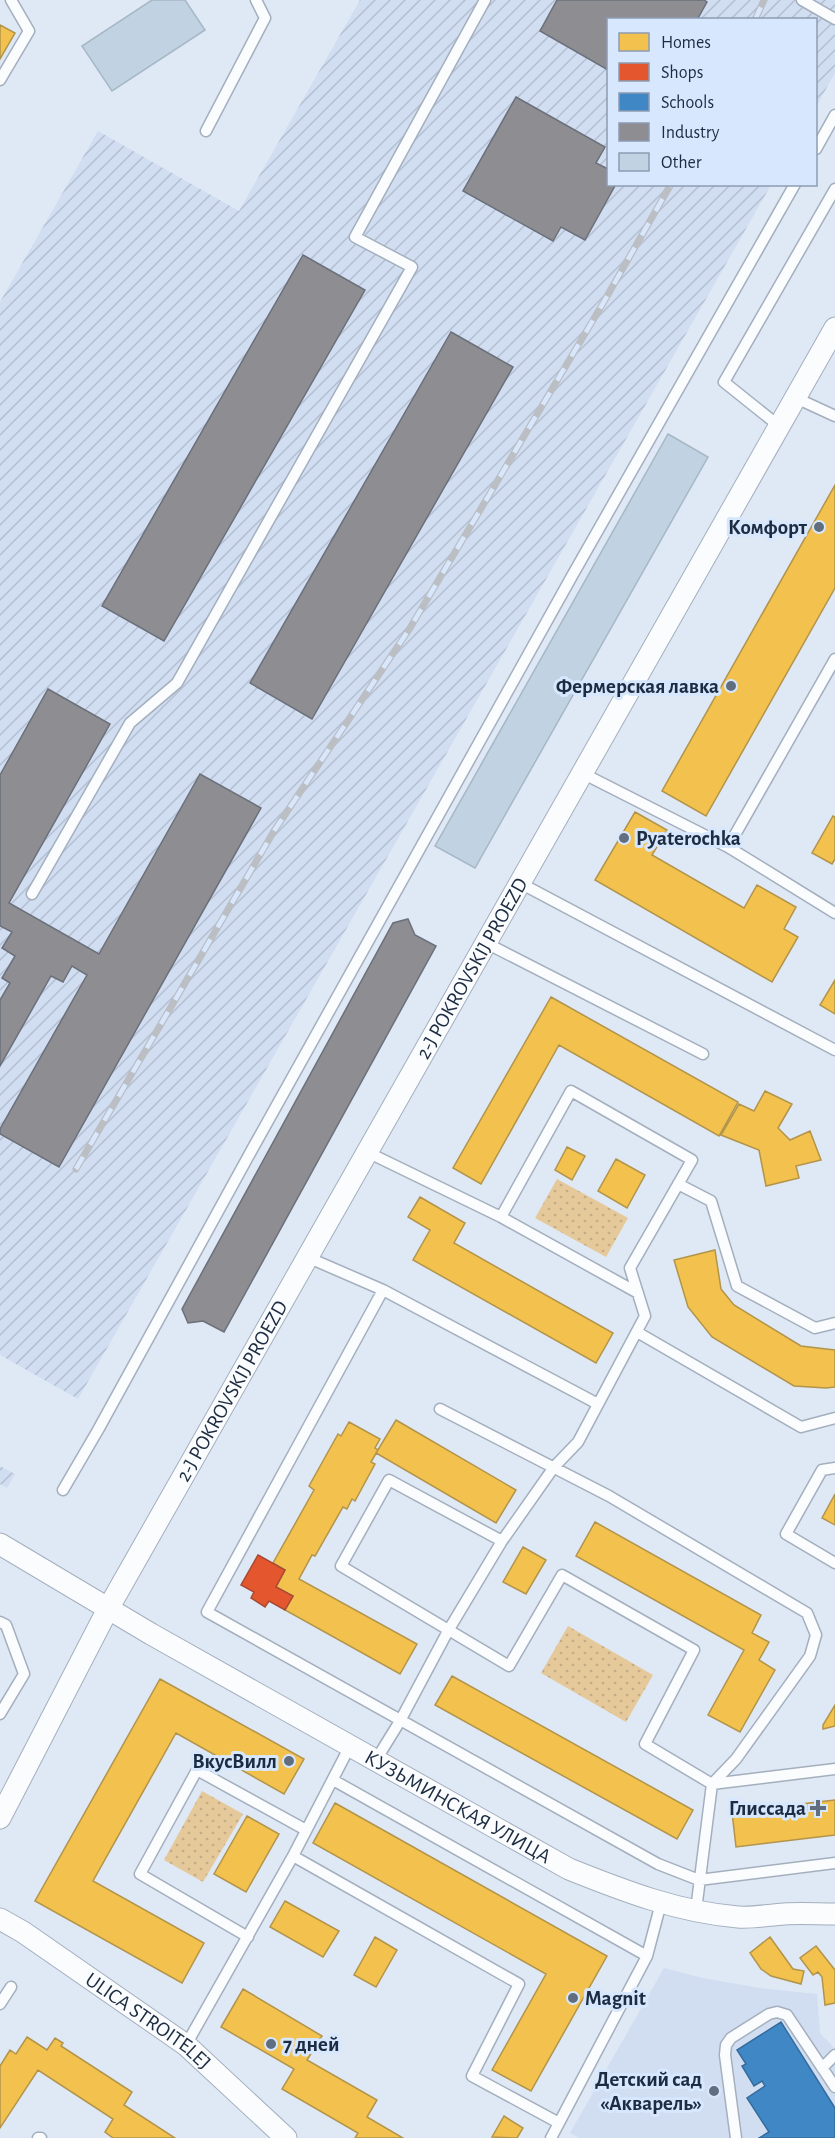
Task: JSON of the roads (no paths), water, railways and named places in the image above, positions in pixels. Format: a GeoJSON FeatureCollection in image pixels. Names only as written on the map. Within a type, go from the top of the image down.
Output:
{"type":"FeatureCollection","features":[{"type":"Feature","properties":{"kind":"street","name":"2-J POKROVSKIJ PROEZD"},"geometry":{"type":"LineString","coordinates":[[0,1818],[87,1646],[835,328]]}},
{"type":"Feature","properties":{"kind":"street","name":"КУЗЬМИНСКАЯ УЛИЦА"},"geometry":{"type":"LineString","coordinates":[[0,1544],[151,1634],[569,1869],[631,1894],[696,1910],[739,1917],[835,1914]]}},
{"type":"Feature","properties":{"kind":"street","name":"ULICA STROITELEJ"},"geometry":{"type":"LineString","coordinates":[[0,1918],[186,2045],[286,2138]]}},
{"type":"Feature","properties":{"kind":"lane"},"geometry":{"type":"LineString","coordinates":[[0,80],[29,31],[11,0]]}},
{"type":"Feature","properties":{"kind":"lane"},"geometry":{"type":"LineString","coordinates":[[206,131],[265,18],[256,0]]}},
{"type":"Feature","properties":{"kind":"lane"},"geometry":{"type":"LineString","coordinates":[[32,894],[130,723],[177,683],[412,267],[355,237],[485,0]]}},
{"type":"Feature","properties":{"kind":"lane"},"geometry":{"type":"LineString","coordinates":[[802,0],[835,20]]}},
{"type":"Feature","properties":{"kind":"lane"},"geometry":{"type":"LineString","coordinates":[[817,147],[835,115]]}},
{"type":"Feature","properties":{"kind":"lane"},"geometry":{"type":"LineString","coordinates":[[63,1490],[560,597],[794,186]]}},
{"type":"Feature","properties":{"kind":"lane"},"geometry":{"type":"LineString","coordinates":[[779,426],[724,382],[835,189]]}},
{"type":"Feature","properties":{"kind":"lane"},"geometry":{"type":"LineString","coordinates":[[796,398],[835,416]]}},
{"type":"Feature","properties":{"kind":"lane"},"geometry":{"type":"LineString","coordinates":[[728,847],[835,659]]}},
{"type":"Feature","properties":{"kind":"lane"},"geometry":{"type":"LineString","coordinates":[[582,773],[728,847],[835,913]]}},
{"type":"Feature","properties":{"kind":"lane"},"geometry":{"type":"LineString","coordinates":[[520,883],[835,1050]]}},
{"type":"Feature","properties":{"kind":"lane"},"geometry":{"type":"LineString","coordinates":[[486,943],[703,1054]]}},
{"type":"Feature","properties":{"kind":"lane"},"geometry":{"type":"LineString","coordinates":[[376,1760],[400,1721],[448,1631],[502,1541],[554,1467],[578,1442],[637,1332],[645,1316],[630,1268],[692,1160],[571,1091],[501,1217]]}},
{"type":"Feature","properties":{"kind":"lane"},"geometry":{"type":"LineString","coordinates":[[367,1152],[501,1217],[638,1293]]}},
{"type":"Feature","properties":{"kind":"lane"},"geometry":{"type":"LineString","coordinates":[[678,1184],[711,1202],[737,1286],[815,1328],[835,1323]]}},
{"type":"Feature","properties":{"kind":"lane"},"geometry":{"type":"LineString","coordinates":[[308,1257],[382,1290],[598,1404]]}},
{"type":"Feature","properties":{"kind":"lane"},"geometry":{"type":"LineString","coordinates":[[382,1290],[207,1612],[658,1864],[699,1880],[835,1863]]}},
{"type":"Feature","properties":{"kind":"lane"},"geometry":{"type":"LineString","coordinates":[[637,1332],[801,1426],[835,1418]]}},
{"type":"Feature","properties":{"kind":"lane"},"geometry":{"type":"LineString","coordinates":[[440,1409],[609,1496],[807,1613],[816,1635],[810,1656],[736,1759],[712,1784],[696,1910]]}},
{"type":"Feature","properties":{"kind":"lane"},"geometry":{"type":"LineString","coordinates":[[835,1468],[822,1470],[786,1534],[835,1563]]}},
{"type":"Feature","properties":{"kind":"lane"},"geometry":{"type":"LineString","coordinates":[[502,1541],[389,1480],[341,1566],[509,1666],[562,1575],[694,1650],[645,1744],[712,1784],[835,1769]]}},
{"type":"Feature","properties":{"kind":"lane"},"geometry":{"type":"LineString","coordinates":[[0,1622],[6,1625],[24,1674],[0,1714]]}},
{"type":"Feature","properties":{"kind":"lane"},"geometry":{"type":"LineString","coordinates":[[186,2045],[293,1856],[350,1746]]}},
{"type":"Feature","properties":{"kind":"lane"},"geometry":{"type":"LineString","coordinates":[[248,1937],[140,1874],[197,1770],[306,1830]]}},
{"type":"Feature","properties":{"kind":"lane"},"geometry":{"type":"LineString","coordinates":[[333,1780],[648,1956]]}},
{"type":"Feature","properties":{"kind":"lane"},"geometry":{"type":"LineString","coordinates":[[293,1856],[519,1984],[472,2076],[559,2123]]}},
{"type":"Feature","properties":{"kind":"lane"},"geometry":{"type":"LineString","coordinates":[[551,2138],[648,1956],[661,1903]]}},
{"type":"Feature","properties":{"kind":"lane"},"geometry":{"type":"LineString","coordinates":[[0,2004],[11,1987]]}},
{"type":"Feature","properties":{"kind":"lane"},"geometry":{"type":"LineString","coordinates":[[736,2138],[725,2055],[726,2046],[731,2038],[769,2014],[777,2012],[787,2015],[835,2087]]}},
{"type":"Feature","properties":{"kind":"lane"},"geometry":{"type":"LineString","coordinates":[[822,2068],[835,2055]]}},
{"type":"Feature","properties":{"kind":"railway"},"geometry":{"type":"LineString","coordinates":[[756,18],[764,0]]}},
{"type":"Feature","properties":{"kind":"railway"},"geometry":{"type":"LineString","coordinates":[[76,1169],[274,831],[410,628],[602,305],[670,186]]}},
{"type":"Feature","properties":{"kind":"place","name":"Комфорт"},"geometry":{"type":"Point","coordinates":[819,527]}},
{"type":"Feature","properties":{"kind":"place","name":"Фермерская лавка"},"geometry":{"type":"Point","coordinates":[731,686]}},
{"type":"Feature","properties":{"kind":"place","name":"Pyaterochka"},"geometry":{"type":"Point","coordinates":[624,838]}},
{"type":"Feature","properties":{"kind":"place","name":"ВкусВилл"},"geometry":{"type":"Point","coordinates":[289,1761]}},
{"type":"Feature","properties":{"kind":"place","name":"Глиссада"},"geometry":{"type":"Point","coordinates":[818,1808]}},
{"type":"Feature","properties":{"kind":"place","name":"Magnit"},"geometry":{"type":"Point","coordinates":[573,1998]}},
{"type":"Feature","properties":{"kind":"place","name":"7 дней"},"geometry":{"type":"Point","coordinates":[271,2044]}},
{"type":"Feature","properties":{"kind":"place","name":"Детский сад «Акварель»"},"geometry":{"type":"Point","coordinates":[714,2091]}}]}
